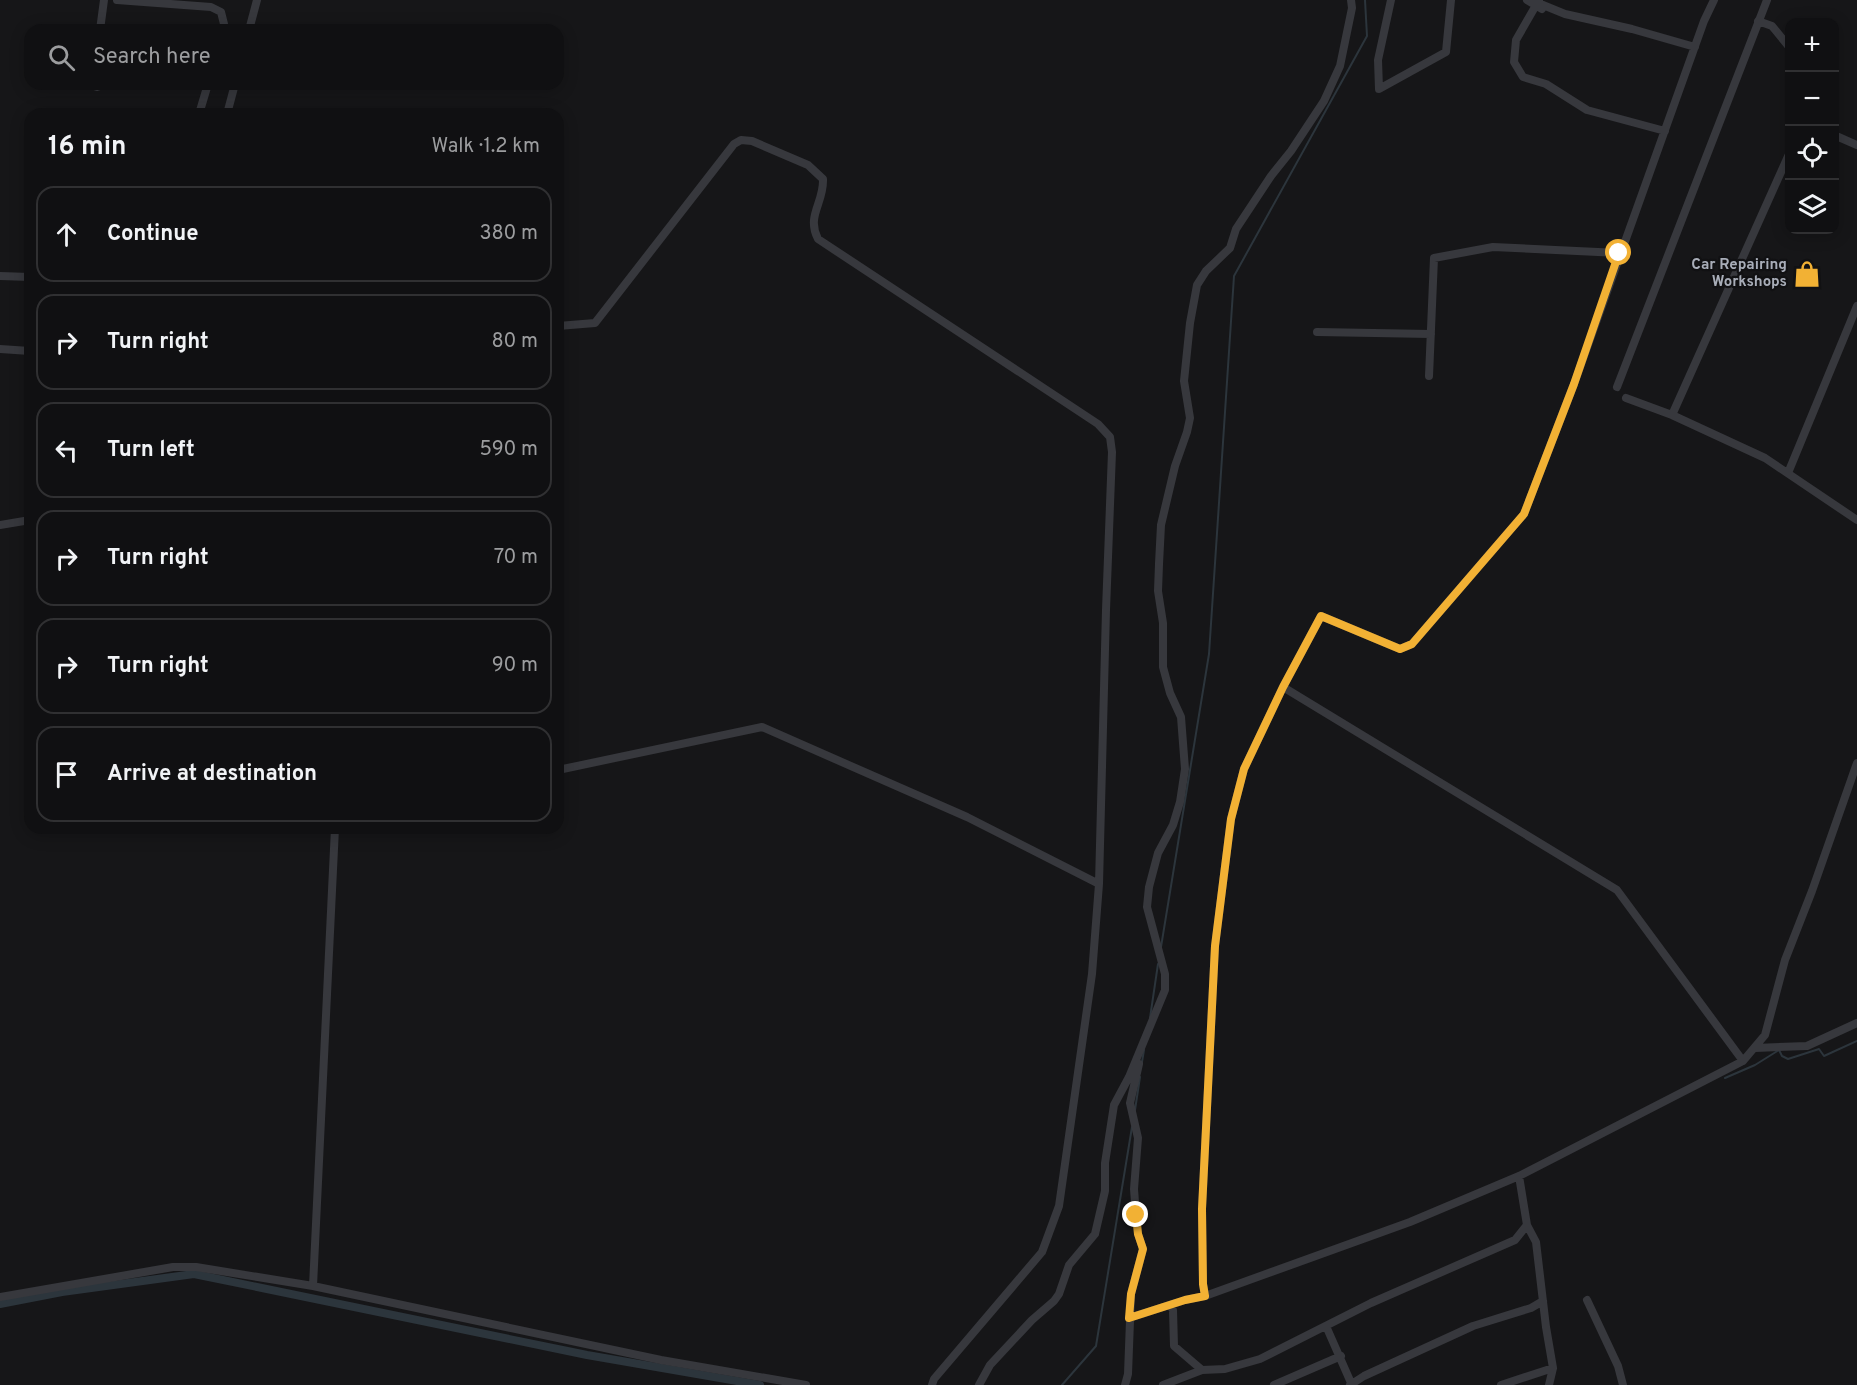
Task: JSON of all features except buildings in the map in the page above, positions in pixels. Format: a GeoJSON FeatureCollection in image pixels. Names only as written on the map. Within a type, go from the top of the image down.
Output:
{"type":"FeatureCollection","features":[{"type":"Feature","properties":{"kind":"street"},"geometry":{"type":"LineString","coordinates":[[101,24],[104,0]]}},
{"type":"Feature","properties":{"kind":"street"},"geometry":{"type":"LineString","coordinates":[[117,0],[211,7],[221,12],[224,24]]}},
{"type":"Feature","properties":{"kind":"street"},"geometry":{"type":"LineString","coordinates":[[251,24],[257,0]]}},
{"type":"Feature","properties":{"kind":"street"},"geometry":{"type":"LineString","coordinates":[[978,1385],[990,1365],[1032,1320],[1054,1301],[1059,1294],[1069,1265],[1095,1234],[1105,1191],[1105,1163],[1114,1105],[1130,1077],[1165,990],[1165,974],[1147,907],[1149,887],[1158,853],[1173,825],[1180,802],[1185,769],[1181,717],[1170,693],[1163,667],[1163,623],[1158,591],[1161,525],[1175,466],[1190,418],[1184,381],[1195,294],[1197,285],[1206,271],[1230,248],[1236,229],[1324,101],[1340,66],[1352,8],[1351,0]]}},
{"type":"Feature","properties":{"kind":"street"},"geometry":{"type":"LineString","coordinates":[[1391,0],[1378,60],[1379,89],[1446,52],[1451,0]]}},
{"type":"Feature","properties":{"kind":"street"},"geometry":{"type":"LineString","coordinates":[[1527,0],[1537,3],[1542,9],[1543,6],[1565,14],[1632,29],[1695,47]]}},
{"type":"Feature","properties":{"kind":"street"},"geometry":{"type":"LineString","coordinates":[[1205,1296],[1202,1209],[1215,946],[1231,819],[1244,769],[1283,687],[1321,616],[1400,649],[1412,644],[1524,514],[1574,384],[1619,253],[1714,0]]}},
{"type":"Feature","properties":{"kind":"street"},"geometry":{"type":"LineString","coordinates":[[1617,387],[1767,0]]}},
{"type":"Feature","properties":{"kind":"street"},"geometry":{"type":"LineString","coordinates":[[1537,3],[1516,40],[1514,62],[1523,77],[1546,84],[1587,110],[1665,131]]}},
{"type":"Feature","properties":{"kind":"street"},"geometry":{"type":"LineString","coordinates":[[1758,21],[1772,26],[1785,42]]}},
{"type":"Feature","properties":{"kind":"street"},"geometry":{"type":"LineString","coordinates":[[201,108],[205,90]]}},
{"type":"Feature","properties":{"kind":"street"},"geometry":{"type":"LineString","coordinates":[[229,108],[233,90]]}},
{"type":"Feature","properties":{"kind":"street"},"geometry":{"type":"LineString","coordinates":[[1839,137],[1857,145]]}},
{"type":"Feature","properties":{"kind":"street"},"geometry":{"type":"LineString","coordinates":[[564,326],[595,323],[734,144],[741,140],[752,141],[808,165],[823,179],[823,188],[813,217],[812,228],[818,239],[1098,424],[1110,437],[1112,452],[1099,884],[1092,974],[1059,1206],[1042,1252],[934,1379],[932,1385]]}},
{"type":"Feature","properties":{"kind":"street"},"geometry":{"type":"LineString","coordinates":[[1672,416],[1785,163]]}},
{"type":"Feature","properties":{"kind":"street"},"geometry":{"type":"LineString","coordinates":[[1429,376],[1434,258],[1493,247],[1619,253]]}},
{"type":"Feature","properties":{"kind":"street"},"geometry":{"type":"LineString","coordinates":[[0,276],[24,277]]}},
{"type":"Feature","properties":{"kind":"street"},"geometry":{"type":"LineString","coordinates":[[1788,473],[1857,306]]}},
{"type":"Feature","properties":{"kind":"street"},"geometry":{"type":"LineString","coordinates":[[1317,332],[1431,334]]}},
{"type":"Feature","properties":{"kind":"street"},"geometry":{"type":"LineString","coordinates":[[0,348],[24,350]]}},
{"type":"Feature","properties":{"kind":"street"},"geometry":{"type":"LineString","coordinates":[[1626,398],[1672,416],[1765,459],[1857,520]]}},
{"type":"Feature","properties":{"kind":"street"},"geometry":{"type":"LineString","coordinates":[[0,525],[24,521]]}},
{"type":"Feature","properties":{"kind":"street"},"geometry":{"type":"LineString","coordinates":[[1283,687],[1617,890],[1743,1061]]}},
{"type":"Feature","properties":{"kind":"street"},"geometry":{"type":"LineString","coordinates":[[564,769],[762,727],[967,817],[1099,884]]}},
{"type":"Feature","properties":{"kind":"street"},"geometry":{"type":"LineString","coordinates":[[1129,1318],[1205,1296],[1410,1222],[1519,1176],[1743,1061],[1765,1035],[1785,960],[1857,763]]}},
{"type":"Feature","properties":{"kind":"street"},"geometry":{"type":"LineString","coordinates":[[313,1286],[335,834]]}},
{"type":"Feature","properties":{"kind":"street"},"geometry":{"type":"LineString","coordinates":[[1755,1048],[1807,1046],[1857,1023]]}},
{"type":"Feature","properties":{"kind":"street"},"geometry":{"type":"LineString","coordinates":[[1125,1385],[1128,1374],[1131,1294],[1143,1249],[1138,1234],[1136,1215],[1134,1188],[1137,1138],[1130,1103],[1136,1083],[1140,1052]]}},
{"type":"Feature","properties":{"kind":"street"},"geometry":{"type":"LineString","coordinates":[[1519,1176],[1527,1225],[1536,1242],[1553,1368],[1549,1385]]}},
{"type":"Feature","properties":{"kind":"street"},"geometry":{"type":"LineString","coordinates":[[1163,1385],[1202,1371],[1225,1369],[1260,1359],[1371,1303],[1515,1240],[1527,1225]]}},
{"type":"Feature","properties":{"kind":"street"},"geometry":{"type":"LineString","coordinates":[[0,1297],[173,1267],[196,1267],[313,1286],[661,1360],[806,1385]]}},
{"type":"Feature","properties":{"kind":"street"},"geometry":{"type":"LineString","coordinates":[[1587,1300],[1618,1366],[1623,1385]]}},
{"type":"Feature","properties":{"kind":"street"},"geometry":{"type":"LineString","coordinates":[[1326,1326],[1352,1385],[1364,1376],[1473,1326],[1531,1308],[1544,1301]]}},
{"type":"Feature","properties":{"kind":"street"},"geometry":{"type":"LineString","coordinates":[[1170,1305],[1173,1310],[1174,1346],[1202,1371]]}},
{"type":"Feature","properties":{"kind":"street"},"geometry":{"type":"LineString","coordinates":[[1274,1385],[1341,1356]]}},
{"type":"Feature","properties":{"kind":"street"},"geometry":{"type":"LineString","coordinates":[[1501,1385],[1553,1368]]}},
{"type":"Feature","properties":{"kind":"waterway"},"geometry":{"type":"LineString","coordinates":[[1161,947],[1209,654],[1234,276],[1367,36],[1365,0]]}},
{"type":"Feature","properties":{"kind":"waterway"},"geometry":{"type":"LineString","coordinates":[[1150,1018],[1158,964]]}},
{"type":"Feature","properties":{"kind":"waterway"},"geometry":{"type":"LineString","coordinates":[[1725,1078],[1755,1065],[1779,1050],[1782,1056],[1788,1059],[1819,1049],[1824,1056],[1857,1041]]}},
{"type":"Feature","properties":{"kind":"waterway"},"geometry":{"type":"LineString","coordinates":[[1142,1062],[1144,1050]]}},
{"type":"Feature","properties":{"kind":"waterway"},"geometry":{"type":"LineString","coordinates":[[1135,1110],[1140,1077]]}},
{"type":"Feature","properties":{"kind":"waterway"},"geometry":{"type":"LineString","coordinates":[[1062,1385],[1096,1346],[1132,1127]]}},
{"type":"Feature","properties":{"kind":"waterway"},"geometry":{"type":"LineString","coordinates":[[0,1304],[62,1292],[194,1274],[587,1355],[760,1385]]}},
{"type":"Feature","properties":{"kind":"place","name":"Car Repairing Workshops"},"geometry":{"type":"Point","coordinates":[1807,274]}},
{"type":"Feature","properties":{"kind":"route"},"geometry":{"type":"LineString","coordinates":[[1136,1215],[1138,1234],[1143,1249],[1131,1294],[1129,1318],[1205,1296],[1202,1209],[1215,946],[1231,819],[1244,769],[1283,687],[1321,616],[1400,649],[1412,644],[1524,514],[1574,384],[1619,253]]}}]}
